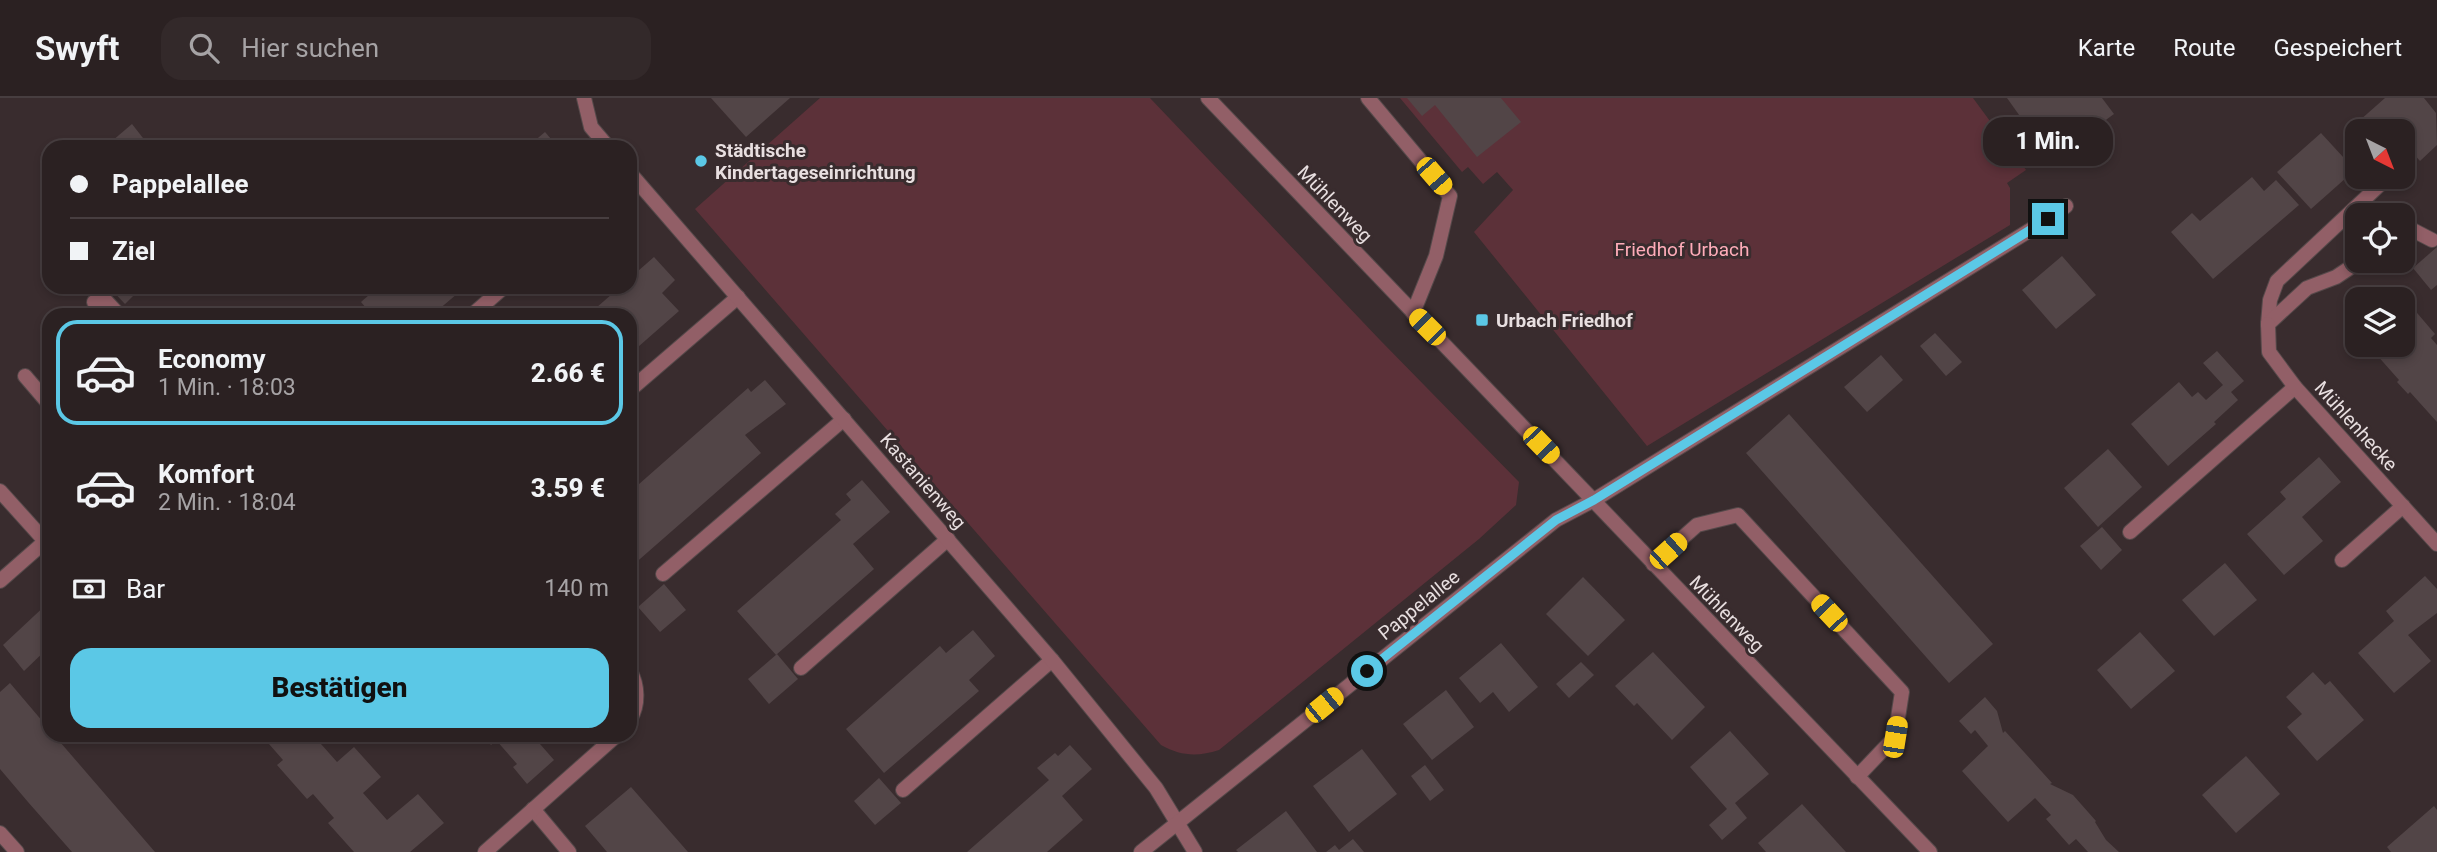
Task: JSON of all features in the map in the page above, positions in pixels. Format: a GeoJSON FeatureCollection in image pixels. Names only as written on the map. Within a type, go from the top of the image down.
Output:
{"type":"FeatureCollection","features":[{"type":"Feature","properties":{"kind":"street"},"geometry":{"type":"LineString","coordinates":[[584,98],[591,127],[602,140]]}},
{"type":"Feature","properties":{"kind":"street","name":"Mühlenweg"},"geometry":{"type":"LineString","coordinates":[[1208,98],[1930,852]]}},
{"type":"Feature","properties":{"kind":"street"},"geometry":{"type":"LineString","coordinates":[[1368,98],[1450,195],[1436,256],[1413,313]]}},
{"type":"Feature","properties":{"kind":"street","name":"Kastanienweg"},"geometry":{"type":"LineString","coordinates":[[637,182],[1052,660],[1156,788],[1195,852]]}},
{"type":"Feature","properties":{"kind":"street","name":"Mühlenhecke"},"geometry":{"type":"LineString","coordinates":[[2375,189],[2277,281],[2270,300],[2270,352],[2295,387],[2437,544]]}},
{"type":"Feature","properties":{"kind":"street","name":"Pappelallee"},"geometry":{"type":"LineString","coordinates":[[1141,852],[1556,520],[1594,500],[2066,206]]}},
{"type":"Feature","properties":{"kind":"street"},"geometry":{"type":"LineString","coordinates":[[2415,231],[2432,240]]}},
{"type":"Feature","properties":{"kind":"street"},"geometry":{"type":"LineString","coordinates":[[2268,324],[2307,288],[2345,271]]}},
{"type":"Feature","properties":{"kind":"street"},"geometry":{"type":"LineString","coordinates":[[480,308],[496,294]]}},
{"type":"Feature","properties":{"kind":"street"},"geometry":{"type":"LineString","coordinates":[[637,384],[738,297]]}},
{"type":"Feature","properties":{"kind":"street"},"geometry":{"type":"LineString","coordinates":[[94,302],[106,300],[113,308]]}},
{"type":"Feature","properties":{"kind":"street"},"geometry":{"type":"LineString","coordinates":[[25,376],[42,396]]}},
{"type":"Feature","properties":{"kind":"street"},"geometry":{"type":"LineString","coordinates":[[2130,532],[2295,387]]}},
{"type":"Feature","properties":{"kind":"street"},"geometry":{"type":"LineString","coordinates":[[663,574],[844,419]]}},
{"type":"Feature","properties":{"kind":"street"},"geometry":{"type":"LineString","coordinates":[[0,491],[42,534]]}},
{"type":"Feature","properties":{"kind":"street"},"geometry":{"type":"LineString","coordinates":[[2342,560],[2403,506]]}},
{"type":"Feature","properties":{"kind":"street"},"geometry":{"type":"LineString","coordinates":[[1653,565],[1697,525],[1738,515],[1902,692],[1895,737],[1857,777]]}},
{"type":"Feature","properties":{"kind":"street"},"geometry":{"type":"LineString","coordinates":[[801,668],[948,539]]}},
{"type":"Feature","properties":{"kind":"street"},"geometry":{"type":"LineString","coordinates":[[0,581],[42,543]]}},
{"type":"Feature","properties":{"kind":"street"},"geometry":{"type":"LineString","coordinates":[[903,790],[1052,660]]}},
{"type":"Feature","properties":{"kind":"street"},"geometry":{"type":"LineString","coordinates":[[485,852],[609,742]]}},
{"type":"Feature","properties":{"kind":"street"},"geometry":{"type":"LineString","coordinates":[[533,809],[569,852]]}},
{"type":"Feature","properties":{"kind":"street"},"geometry":{"type":"LineString","coordinates":[[0,833],[17,852]]}},
{"type":"Feature","properties":{"kind":"green space"},"geometry":{"type":"Polygon","coordinates":[[[820,98],[1150,98],[1519,482],[1516,505],[1479,539],[1219,750],[1189,754],[1161,745],[695,209],[820,98]]]}},
{"type":"Feature","properties":{"kind":"green space","name":"Friedhof Urbach"},"geometry":{"type":"Polygon","coordinates":[[[1400,98],[1973,98],[2026,170],[2007,183],[2010,188],[2010,225],[1647,446],[1474,232],[1513,190],[1497,172],[1483,184],[1468,167],[1462,172],[1400,98]]]}},
{"type":"Feature","properties":{"kind":"building"},"geometry":{"type":"Polygon","coordinates":[[[711,98],[790,98],[746,137],[711,98]]]}},
{"type":"Feature","properties":{"kind":"building"},"geometry":{"type":"Polygon","coordinates":[[[1407,98],[1501,98],[1521,122],[1477,157],[1435,105],[1422,116],[1407,98]]]}},
{"type":"Feature","properties":{"kind":"building"},"geometry":{"type":"Polygon","coordinates":[[[2007,98],[2102,98],[2114,114],[2051,160],[2007,98]]]}},
{"type":"Feature","properties":{"kind":"building"},"geometry":{"type":"Polygon","coordinates":[[[2385,98],[2424,98],[2436,113],[2437,145],[2420,161],[2415,155],[2415,119],[2361,119],[2385,98]]]}},
{"type":"Feature","properties":{"kind":"building"},"geometry":{"type":"Polygon","coordinates":[[[132,124],[145,140],[113,140],[132,124]]]}},
{"type":"Feature","properties":{"kind":"building"},"geometry":{"type":"Polygon","coordinates":[[[545,132],[552,140],[536,140],[545,132]]]}},
{"type":"Feature","properties":{"kind":"building"},"geometry":{"type":"Polygon","coordinates":[[[2321,133],[2345,159],[2345,179],[2311,209],[2277,172],[2321,133]]]}},
{"type":"Feature","properties":{"kind":"building"},"geometry":{"type":"Polygon","coordinates":[[[2252,177],[2264,191],[2276,180],[2299,205],[2213,279],[2171,232],[2192,213],[2200,221],[2252,177]]]}},
{"type":"Feature","properties":{"kind":"building"},"geometry":{"type":"Polygon","coordinates":[[[2437,247],[2437,285],[2431,290],[2415,270],[2415,266],[2437,247]]]}},
{"type":"Feature","properties":{"kind":"building"},"geometry":{"type":"Polygon","coordinates":[[[2062,256],[2096,295],[2056,329],[2022,290],[2062,256]]]}},
{"type":"Feature","properties":{"kind":"building"},"geometry":{"type":"Polygon","coordinates":[[[654,257],[675,280],[662,293],[679,311],[637,348],[637,308],[596,308],[612,294],[637,294],[637,272],[654,257]]]}},
{"type":"Feature","properties":{"kind":"building"},"geometry":{"type":"Polygon","coordinates":[[[116,294],[135,294],[125,304],[116,294]]]}},
{"type":"Feature","properties":{"kind":"building"},"geometry":{"type":"Polygon","coordinates":[[[370,294],[457,294],[440,308],[366,308],[361,302],[370,294]]]}},
{"type":"Feature","properties":{"kind":"building"},"geometry":{"type":"Polygon","coordinates":[[[2415,311],[2435,334],[2431,338],[2437,345],[2437,422],[2410,392],[2408,394],[2397,382],[2399,380],[2379,357],[2415,357],[2415,311]]]}},
{"type":"Feature","properties":{"kind":"building"},"geometry":{"type":"Polygon","coordinates":[[[1935,333],[1962,362],[1946,376],[1920,346],[1935,333]]]}},
{"type":"Feature","properties":{"kind":"building"},"geometry":{"type":"Polygon","coordinates":[[[2217,351],[2244,381],[2231,392],[2238,400],[2214,422],[2216,424],[2168,466],[2131,424],[2179,382],[2192,397],[2198,392],[2206,400],[2223,385],[2203,363],[2217,351]]]}},
{"type":"Feature","properties":{"kind":"building"},"geometry":{"type":"Polygon","coordinates":[[[1881,355],[1903,380],[1867,412],[1844,387],[1881,355]]]}},
{"type":"Feature","properties":{"kind":"building"},"geometry":{"type":"Polygon","coordinates":[[[765,380],[786,404],[745,435],[761,453],[637,562],[637,486],[748,388],[751,392],[765,380]]]}},
{"type":"Feature","properties":{"kind":"building"},"geometry":{"type":"Polygon","coordinates":[[[1789,414],[1993,644],[1949,683],[1746,453],[1789,414]]]}},
{"type":"Feature","properties":{"kind":"building"},"geometry":{"type":"Polygon","coordinates":[[[2108,449],[2142,487],[2098,527],[2064,488],[2108,449]]]}},
{"type":"Feature","properties":{"kind":"building"},"geometry":{"type":"Polygon","coordinates":[[[2319,457],[2341,482],[2302,517],[2323,541],[2284,575],[2247,534],[2286,499],[2280,492],[2319,457]]]}},
{"type":"Feature","properties":{"kind":"building"},"geometry":{"type":"Polygon","coordinates":[[[862,480],[890,512],[853,544],[874,569],[776,655],[737,611],[841,520],[835,514],[851,500],[846,494],[862,480]]]}},
{"type":"Feature","properties":{"kind":"building"},"geometry":{"type":"Polygon","coordinates":[[[2102,527],[2122,550],[2101,570],[2080,546],[2102,527]]]}},
{"type":"Feature","properties":{"kind":"building"},"geometry":{"type":"Polygon","coordinates":[[[2225,563],[2257,600],[2214,636],[2182,600],[2225,563]]]}},
{"type":"Feature","properties":{"kind":"building"},"geometry":{"type":"Polygon","coordinates":[[[2425,576],[2437,589],[2437,613],[2408,635],[2431,661],[2394,693],[2358,653],[2394,621],[2386,611],[2425,576]]]}},
{"type":"Feature","properties":{"kind":"building"},"geometry":{"type":"Polygon","coordinates":[[[1583,577],[1625,620],[1588,656],[1546,614],[1583,577]]]}},
{"type":"Feature","properties":{"kind":"building"},"geometry":{"type":"Polygon","coordinates":[[[664,584],[686,610],[660,632],[638,607],[664,584]]]}},
{"type":"Feature","properties":{"kind":"building"},"geometry":{"type":"Polygon","coordinates":[[[42,609],[42,654],[24,671],[3,645],[42,609]]]}},
{"type":"Feature","properties":{"kind":"building"},"geometry":{"type":"Polygon","coordinates":[[[973,630],[995,656],[969,680],[979,691],[884,773],[846,729],[940,646],[946,653],[973,630]]]}},
{"type":"Feature","properties":{"kind":"building"},"geometry":{"type":"Polygon","coordinates":[[[2140,632],[2175,671],[2131,709],[2097,670],[2140,632]]]}},
{"type":"Feature","properties":{"kind":"building"},"geometry":{"type":"Polygon","coordinates":[[[1501,643],[1538,687],[1509,712],[1493,692],[1480,703],[1459,678],[1501,643]]]}},
{"type":"Feature","properties":{"kind":"building"},"geometry":{"type":"Polygon","coordinates":[[[1653,652],[1705,707],[1672,740],[1637,703],[1634,706],[1615,686],[1653,652]]]}},
{"type":"Feature","properties":{"kind":"building"},"geometry":{"type":"Polygon","coordinates":[[[777,654],[798,679],[769,704],[748,679],[777,654]]]}},
{"type":"Feature","properties":{"kind":"building"},"geometry":{"type":"Polygon","coordinates":[[[1581,662],[1594,675],[1569,698],[1556,684],[1581,662]]]}},
{"type":"Feature","properties":{"kind":"building"},"geometry":{"type":"Polygon","coordinates":[[[2313,672],[2325,685],[2330,681],[2364,720],[2317,761],[2287,727],[2302,714],[2286,697],[2313,672]]]}},
{"type":"Feature","properties":{"kind":"building"},"geometry":{"type":"Polygon","coordinates":[[[10,683],[42,721],[42,742],[60,742],[155,852],[72,852],[0,769],[0,692],[10,683]]]}},
{"type":"Feature","properties":{"kind":"building"},"geometry":{"type":"Polygon","coordinates":[[[1446,690],[1474,727],[1432,760],[1403,724],[1446,690]]]}},
{"type":"Feature","properties":{"kind":"building"},"geometry":{"type":"Polygon","coordinates":[[[1985,697],[1997,711],[2003,733],[2005,731],[2052,783],[2050,784],[2073,795],[2096,821],[2106,840],[2119,852],[2088,852],[2076,839],[2069,845],[2046,819],[2051,815],[2035,798],[2008,822],[1962,771],[1988,746],[1975,730],[1971,734],[1959,721],[1985,697]]]}},
{"type":"Feature","properties":{"kind":"building"},"geometry":{"type":"Polygon","coordinates":[[[1730,731],[1769,774],[1735,803],[1747,818],[1722,840],[1709,825],[1727,809],[1690,767],[1730,731]]]}},
{"type":"Feature","properties":{"kind":"building"},"geometry":{"type":"Polygon","coordinates":[[[267,742],[319,742],[337,762],[354,747],[381,777],[363,793],[387,820],[418,794],[444,823],[410,852],[354,852],[328,823],[334,818],[313,794],[307,799],[277,765],[283,760],[267,742]]]}},
{"type":"Feature","properties":{"kind":"building"},"geometry":{"type":"Polygon","coordinates":[[[498,742],[542,742],[540,744],[554,760],[527,784],[513,767],[517,764],[498,742]]]}},
{"type":"Feature","properties":{"kind":"building"},"geometry":{"type":"Polygon","coordinates":[[[1070,745],[1092,769],[1062,796],[1083,820],[1047,852],[967,852],[1049,780],[1037,768],[1055,753],[1058,756],[1070,745]]]}},
{"type":"Feature","properties":{"kind":"building"},"geometry":{"type":"Polygon","coordinates":[[[1362,749],[1397,794],[1349,832],[1313,786],[1362,749]]]}},
{"type":"Feature","properties":{"kind":"building"},"geometry":{"type":"Polygon","coordinates":[[[2246,756],[2280,794],[2236,833],[2202,795],[2246,756]]]}},
{"type":"Feature","properties":{"kind":"building"},"geometry":{"type":"Polygon","coordinates":[[[1425,765],[1444,790],[1430,801],[1411,776],[1425,765]]]}},
{"type":"Feature","properties":{"kind":"building"},"geometry":{"type":"Polygon","coordinates":[[[879,778],[901,803],[875,825],[854,801],[879,778]]]}},
{"type":"Feature","properties":{"kind":"building"},"geometry":{"type":"Polygon","coordinates":[[[631,787],[688,852],[607,852],[585,826],[631,787]]]}},
{"type":"Feature","properties":{"kind":"building"},"geometry":{"type":"Polygon","coordinates":[[[1802,804],[1846,852],[1766,852],[1758,843],[1802,804]]]}},
{"type":"Feature","properties":{"kind":"building"},"geometry":{"type":"Polygon","coordinates":[[[2434,806],[2437,810],[2437,852],[2391,852],[2387,847],[2434,806]]]}},
{"type":"Feature","properties":{"kind":"building"},"geometry":{"type":"Polygon","coordinates":[[[1286,811],[1317,852],[1236,850],[1286,811]]]}},
{"type":"Feature","properties":{"kind":"building"},"geometry":{"type":"Polygon","coordinates":[[[1353,839],[1364,852],[1326,852],[1335,845],[1339,850],[1353,839]]]}},
{"type":"Feature","properties":{"kind":"place","name":"Städtische Kindertageseinrichtung"},"geometry":{"type":"Point","coordinates":[701,161]}},
{"type":"Feature","properties":{"kind":"place","name":"Urbach Friedhof"},"geometry":{"type":"Point","coordinates":[1482,320]}},
{"type":"Feature","properties":{"kind":"route"},"geometry":{"type":"LineString","coordinates":[[1367,671],[1556,520],[1594,500],[2048,219]]}}]}
